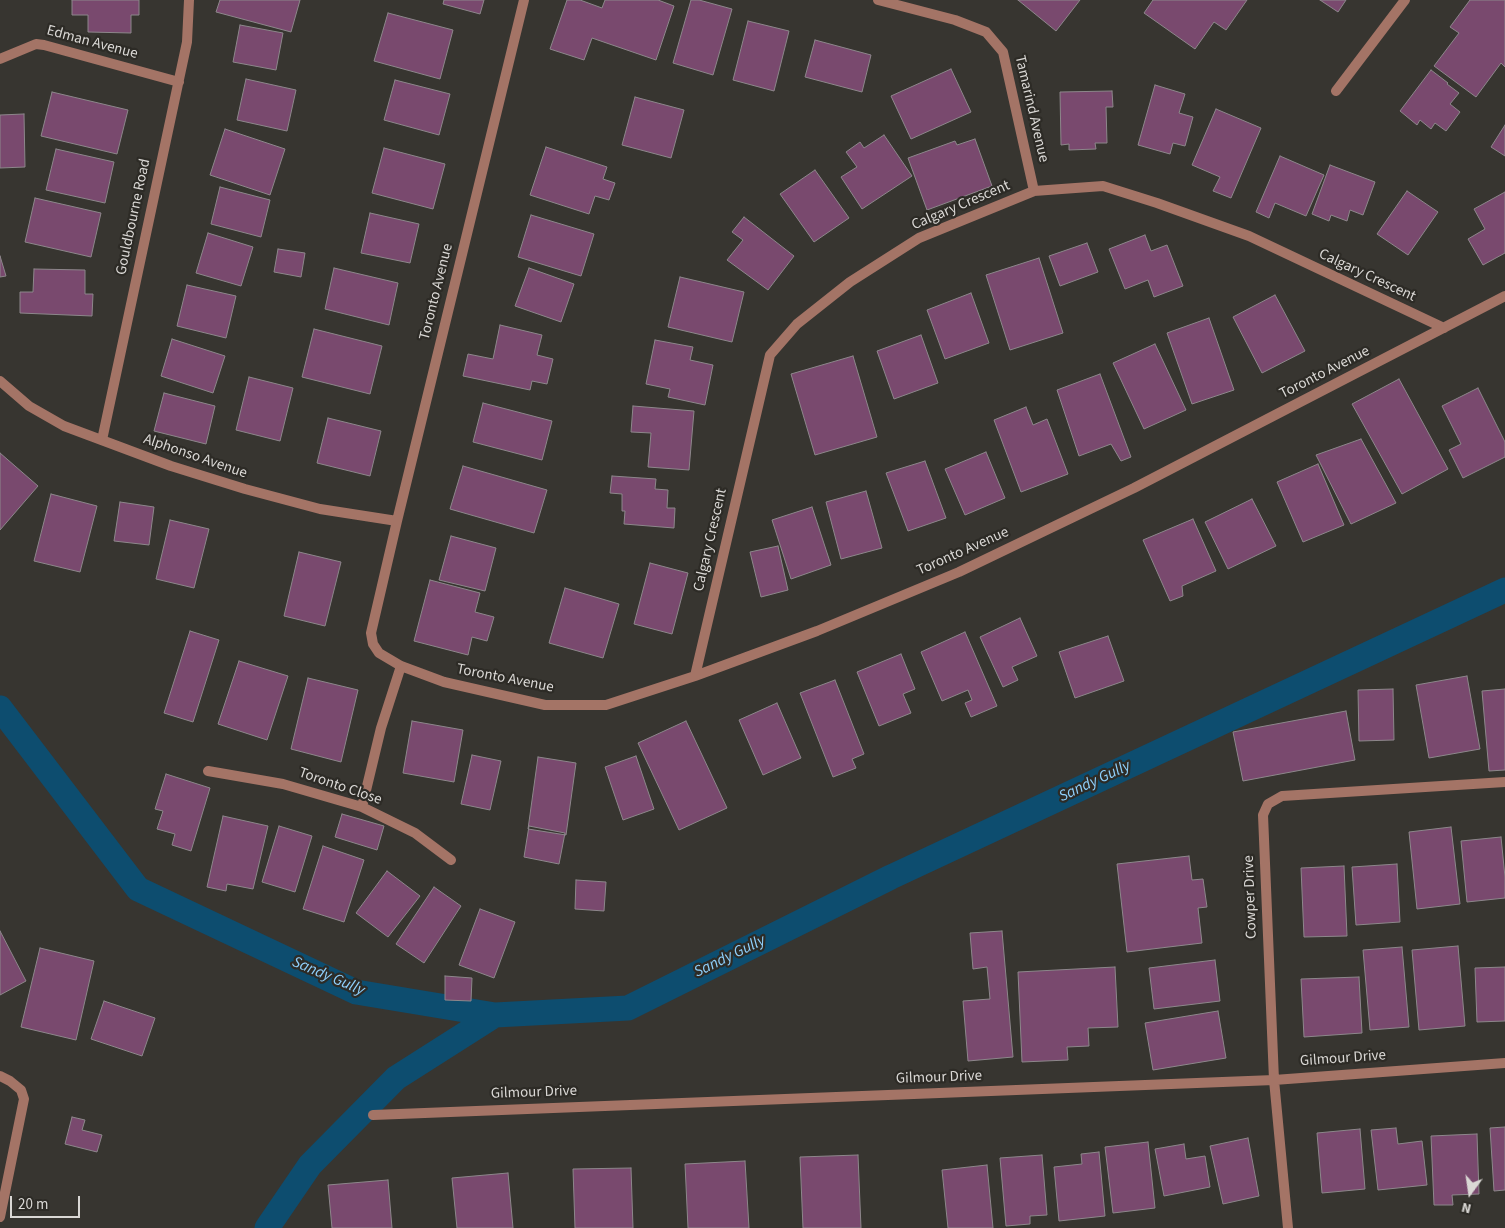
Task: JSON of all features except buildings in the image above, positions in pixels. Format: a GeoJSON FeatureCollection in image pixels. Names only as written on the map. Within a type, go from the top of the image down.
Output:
{"type":"FeatureCollection","features":[{"type":"Feature","properties":{"kind":"street","name":"Gouldbourne Road"},"geometry":{"type":"LineString","coordinates":[[102,440],[187,42],[189,0]]}},
{"type":"Feature","properties":{"kind":"street","name":"Toronto Avenue"},"geometry":{"type":"LineString","coordinates":[[524,0],[371,633],[373,644],[379,654],[401,666],[444,682],[545,705],[606,705],[695,676],[817,631],[959,572],[1134,488],[1505,296]]}},
{"type":"Feature","properties":{"kind":"street","name":"Tamarind Avenue"},"geometry":{"type":"LineString","coordinates":[[878,0],[955,20],[986,32],[1002,52],[1034,191]]}},
{"type":"Feature","properties":{"kind":"street"},"geometry":{"type":"LineString","coordinates":[[1336,91],[1406,0]]}},
{"type":"Feature","properties":{"kind":"street","name":"Edman Avenue"},"geometry":{"type":"LineString","coordinates":[[0,59],[36,44],[44,45],[178,82]]}},
{"type":"Feature","properties":{"kind":"street","name":"Calgary Crescent"},"geometry":{"type":"LineString","coordinates":[[695,676],[770,355],[797,324],[850,282],[919,238],[1034,191],[1103,186],[1249,236],[1444,328]]}},
{"type":"Feature","properties":{"kind":"street","name":"Alphonso Avenue"},"geometry":{"type":"LineString","coordinates":[[0,381],[29,406],[64,426],[171,466],[244,489],[320,509],[397,521]]}},
{"type":"Feature","properties":{"kind":"street"},"geometry":{"type":"LineString","coordinates":[[362,807],[381,728],[401,666]]}},
{"type":"Feature","properties":{"kind":"street","name":"Toronto Close"},"geometry":{"type":"LineString","coordinates":[[208,771],[283,784],[362,807],[414,833],[451,860]]}},
{"type":"Feature","properties":{"kind":"street","name":"Cowper Drive"},"geometry":{"type":"LineString","coordinates":[[1288,1228],[1274,1080],[1263,815],[1268,804],[1282,796],[1505,782]]}},
{"type":"Feature","properties":{"kind":"street","name":"Gilmour Drive"},"geometry":{"type":"LineString","coordinates":[[373,1115],[1274,1080],[1505,1063]]}},
{"type":"Feature","properties":{"kind":"street"},"geometry":{"type":"LineString","coordinates":[[0,1076],[21,1090],[24,1099],[0,1217]]}},
{"type":"Feature","properties":{"kind":"waterway","name":"Sandy Gully"},"geometry":{"type":"LineString","coordinates":[[0,708],[138,889],[356,992],[495,1015],[628,1008],[891,877],[1505,590]]}},
{"type":"Feature","properties":{"kind":"waterway"},"geometry":{"type":"LineString","coordinates":[[267,1228],[310,1165],[396,1078],[495,1015]]}}]}
